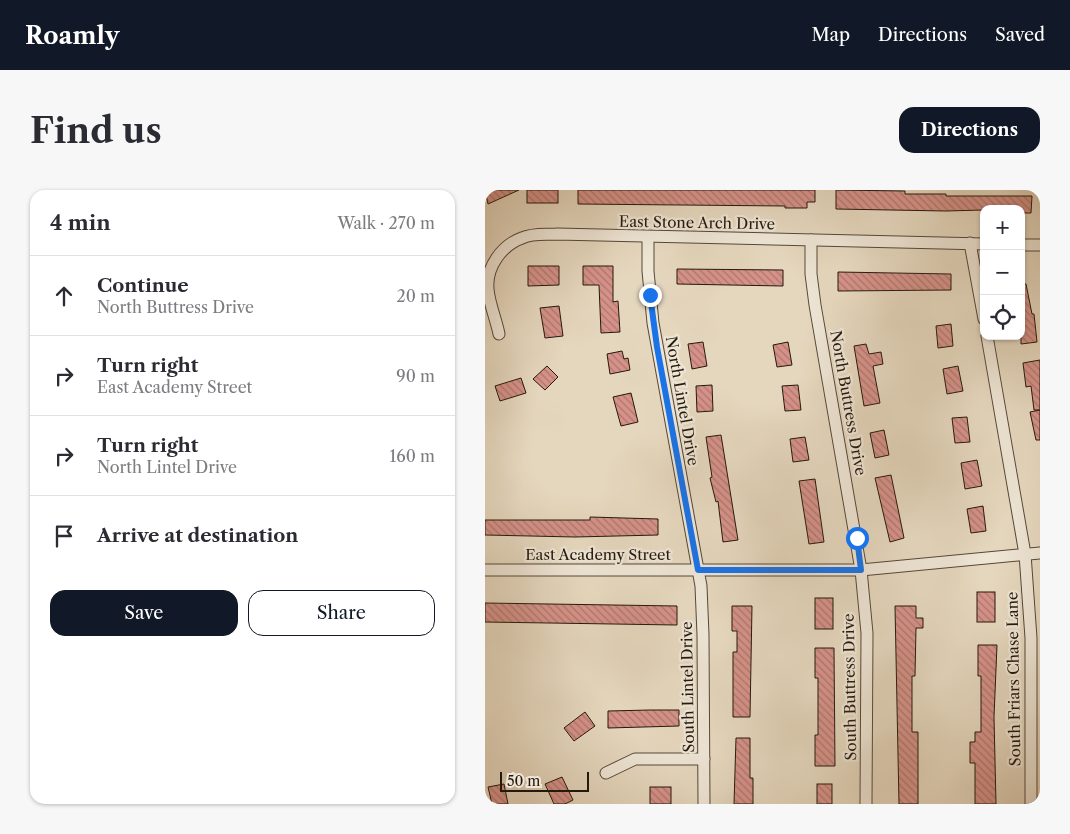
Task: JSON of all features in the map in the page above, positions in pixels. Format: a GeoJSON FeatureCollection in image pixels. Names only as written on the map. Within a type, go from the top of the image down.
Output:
{"type":"FeatureCollection","features":[{"type":"Feature","properties":{"kind":"street","name":"East Stone Arch Drive"},"geometry":{"type":"LineString","coordinates":[[499,334],[488,290],[488,280],[494,262],[501,252],[523,237],[537,235],[980,244]]}},
{"type":"Feature","properties":{"kind":"street","name":"North Lintel Drive"},"geometry":{"type":"LineString","coordinates":[[648,237],[648,271],[653,323],[698,570]]}},
{"type":"Feature","properties":{"kind":"street","name":"North Buttress Drive"},"geometry":{"type":"LineString","coordinates":[[811,240],[811,274],[815,305],[861,570]]}},
{"type":"Feature","properties":{"kind":"street"},"geometry":{"type":"LineString","coordinates":[[970,243],[980,297]]}},
{"type":"Feature","properties":{"kind":"street"},"geometry":{"type":"LineString","coordinates":[[1025,245],[1040,245]]}},
{"type":"Feature","properties":{"kind":"street","name":"South Friars Chase Lane"},"geometry":{"type":"LineString","coordinates":[[988,340],[1025,554],[1031,638],[1031,804]]}},
{"type":"Feature","properties":{"kind":"street","name":"East Academy Street"},"geometry":{"type":"LineString","coordinates":[[485,570],[861,570],[1040,553]]}},
{"type":"Feature","properties":{"kind":"street","name":"South Lintel Drive"},"geometry":{"type":"LineString","coordinates":[[698,570],[703,636],[704,804]]}},
{"type":"Feature","properties":{"kind":"street","name":"South Buttress Drive"},"geometry":{"type":"LineString","coordinates":[[861,570],[867,633],[866,804]]}},
{"type":"Feature","properties":{"kind":"street"},"geometry":{"type":"LineString","coordinates":[[607,772],[635,759],[704,759]]}},
{"type":"Feature","properties":{"kind":"building"},"geometry":{"type":"Polygon","coordinates":[[[485,190],[519,190],[488,204],[485,190]]]}},
{"type":"Feature","properties":{"kind":"building"},"geometry":{"type":"Polygon","coordinates":[[[527,190],[558,190],[558,203],[527,203],[527,190]]]}},
{"type":"Feature","properties":{"kind":"building"},"geometry":{"type":"Polygon","coordinates":[[[578,190],[815,190],[815,202],[807,202],[807,208],[785,208],[785,206],[578,204],[578,190]]]}},
{"type":"Feature","properties":{"kind":"building"},"geometry":{"type":"Polygon","coordinates":[[[836,190],[905,191],[905,194],[946,194],[946,196],[1032,196],[1031,213],[1025,213],[1025,205],[980,205],[980,210],[946,211],[836,209],[836,190]]]}},
{"type":"Feature","properties":{"kind":"building"},"geometry":{"type":"Polygon","coordinates":[[[528,266],[559,266],[559,285],[528,286],[528,266]]]}},
{"type":"Feature","properties":{"kind":"building"},"geometry":{"type":"Polygon","coordinates":[[[583,266],[613,266],[613,302],[618,301],[620,332],[601,333],[599,285],[583,285],[583,266]]]}},
{"type":"Feature","properties":{"kind":"building"},"geometry":{"type":"Polygon","coordinates":[[[677,269],[783,270],[783,286],[677,284],[677,269]]]}},
{"type":"Feature","properties":{"kind":"building"},"geometry":{"type":"Polygon","coordinates":[[[838,272],[951,274],[951,290],[838,291],[838,272]]]}},
{"type":"Feature","properties":{"kind":"building"},"geometry":{"type":"Polygon","coordinates":[[[1026,284],[1032,314],[1034,314],[1037,342],[1021,344],[1021,340],[1025,340],[1026,284]]]}},
{"type":"Feature","properties":{"kind":"building"},"geometry":{"type":"Polygon","coordinates":[[[559,306],[563,336],[545,338],[540,308],[559,306]]]}},
{"type":"Feature","properties":{"kind":"building"},"geometry":{"type":"Polygon","coordinates":[[[951,324],[953,346],[938,348],[936,326],[951,324]]]}},
{"type":"Feature","properties":{"kind":"building"},"geometry":{"type":"Polygon","coordinates":[[[703,342],[707,366],[692,369],[688,344],[703,342]]]}},
{"type":"Feature","properties":{"kind":"building"},"geometry":{"type":"Polygon","coordinates":[[[788,342],[792,365],[777,367],[773,345],[788,342]]]}},
{"type":"Feature","properties":{"kind":"building"},"geometry":{"type":"Polygon","coordinates":[[[866,344],[869,354],[881,352],[883,364],[873,366],[880,403],[864,406],[854,346],[866,344]]]}},
{"type":"Feature","properties":{"kind":"building"},"geometry":{"type":"Polygon","coordinates":[[[622,351],[624,359],[628,358],[630,370],[610,374],[607,354],[622,351]]]}},
{"type":"Feature","properties":{"kind":"building"},"geometry":{"type":"Polygon","coordinates":[[[1040,360],[1040,410],[1034,410],[1031,386],[1026,387],[1023,363],[1040,360]]]}},
{"type":"Feature","properties":{"kind":"building"},"geometry":{"type":"Polygon","coordinates":[[[547,366],[558,377],[545,390],[533,379],[547,366]]]}},
{"type":"Feature","properties":{"kind":"building"},"geometry":{"type":"Polygon","coordinates":[[[958,366],[963,391],[947,394],[943,369],[958,366]]]}},
{"type":"Feature","properties":{"kind":"building"},"geometry":{"type":"Polygon","coordinates":[[[521,378],[526,393],[500,401],[495,386],[521,378]]]}},
{"type":"Feature","properties":{"kind":"building"},"geometry":{"type":"Polygon","coordinates":[[[712,385],[713,411],[697,412],[696,386],[712,385]]]}},
{"type":"Feature","properties":{"kind":"building"},"geometry":{"type":"Polygon","coordinates":[[[798,385],[801,410],[785,411],[782,386],[798,385]]]}},
{"type":"Feature","properties":{"kind":"building"},"geometry":{"type":"Polygon","coordinates":[[[631,393],[638,422],[621,426],[613,397],[631,393]]]}},
{"type":"Feature","properties":{"kind":"building"},"geometry":{"type":"Polygon","coordinates":[[[1040,410],[1040,440],[1036,440],[1030,412],[1040,410]]]}},
{"type":"Feature","properties":{"kind":"building"},"geometry":{"type":"Polygon","coordinates":[[[967,417],[970,442],[955,443],[952,418],[967,417]]]}},
{"type":"Feature","properties":{"kind":"building"},"geometry":{"type":"Polygon","coordinates":[[[884,430],[889,455],[875,458],[870,433],[884,430]]]}},
{"type":"Feature","properties":{"kind":"building"},"geometry":{"type":"Polygon","coordinates":[[[721,435],[738,540],[723,542],[718,501],[716,502],[710,478],[712,477],[706,437],[721,435]]]}},
{"type":"Feature","properties":{"kind":"building"},"geometry":{"type":"Polygon","coordinates":[[[805,437],[809,460],[793,462],[790,439],[805,437]]]}},
{"type":"Feature","properties":{"kind":"building"},"geometry":{"type":"Polygon","coordinates":[[[977,460],[982,486],[965,489],[961,463],[977,460]]]}},
{"type":"Feature","properties":{"kind":"building"},"geometry":{"type":"Polygon","coordinates":[[[891,475],[904,538],[890,542],[875,478],[891,475]]]}},
{"type":"Feature","properties":{"kind":"building"},"geometry":{"type":"Polygon","coordinates":[[[815,479],[824,542],[809,544],[799,481],[815,479]]]}},
{"type":"Feature","properties":{"kind":"building"},"geometry":{"type":"Polygon","coordinates":[[[983,506],[986,531],[971,533],[967,509],[983,506]]]}},
{"type":"Feature","properties":{"kind":"building"},"geometry":{"type":"Polygon","coordinates":[[[590,517],[658,519],[658,535],[575,537],[485,535],[485,520],[590,520],[590,517]]]}},
{"type":"Feature","properties":{"kind":"building"},"geometry":{"type":"Polygon","coordinates":[[[977,592],[995,592],[995,622],[977,622],[977,592]]]}},
{"type":"Feature","properties":{"kind":"building"},"geometry":{"type":"Polygon","coordinates":[[[815,598],[833,598],[833,629],[815,629],[815,598]]]}},
{"type":"Feature","properties":{"kind":"building"},"geometry":{"type":"Polygon","coordinates":[[[485,603],[677,606],[677,625],[485,622],[485,603]]]}},
{"type":"Feature","properties":{"kind":"building"},"geometry":{"type":"Polygon","coordinates":[[[732,606],[752,606],[750,717],[733,717],[733,652],[737,652],[737,631],[732,631],[732,606]]]}},
{"type":"Feature","properties":{"kind":"building"},"geometry":{"type":"Polygon","coordinates":[[[895,606],[916,606],[916,618],[923,618],[923,628],[916,628],[915,676],[912,676],[912,732],[918,732],[918,804],[899,804],[895,606]]]}},
{"type":"Feature","properties":{"kind":"building"},"geometry":{"type":"Polygon","coordinates":[[[978,645],[997,645],[994,717],[996,804],[975,804],[975,763],[970,763],[970,742],[975,742],[975,732],[981,732],[981,676],[978,676],[978,645]]]}},
{"type":"Feature","properties":{"kind":"building"},"geometry":{"type":"Polygon","coordinates":[[[815,648],[834,648],[835,766],[815,766],[815,735],[818,735],[818,678],[815,678],[815,648]]]}},
{"type":"Feature","properties":{"kind":"building"},"geometry":{"type":"Polygon","coordinates":[[[679,710],[679,726],[608,728],[608,711],[679,710]]]}},
{"type":"Feature","properties":{"kind":"building"},"geometry":{"type":"Polygon","coordinates":[[[585,712],[595,726],[574,741],[564,728],[585,712]]]}},
{"type":"Feature","properties":{"kind":"building"},"geometry":{"type":"Polygon","coordinates":[[[736,738],[750,738],[750,778],[753,778],[753,804],[734,804],[736,738]]]}},
{"type":"Feature","properties":{"kind":"building"},"geometry":{"type":"Polygon","coordinates":[[[562,777],[573,800],[565,804],[554,804],[545,784],[562,777]]]}},
{"type":"Feature","properties":{"kind":"building"},"geometry":{"type":"Polygon","coordinates":[[[504,784],[508,804],[492,804],[488,787],[504,784]]]}},
{"type":"Feature","properties":{"kind":"building"},"geometry":{"type":"Polygon","coordinates":[[[817,784],[832,784],[832,804],[817,804],[817,784]]]}},
{"type":"Feature","properties":{"kind":"building"},"geometry":{"type":"Polygon","coordinates":[[[650,787],[671,787],[671,804],[650,804],[650,787]]]}},
{"type":"Feature","properties":{"kind":"route"},"geometry":{"type":"LineString","coordinates":[[650,295],[657,347],[698,570],[861,570],[857,538]]}}]}
